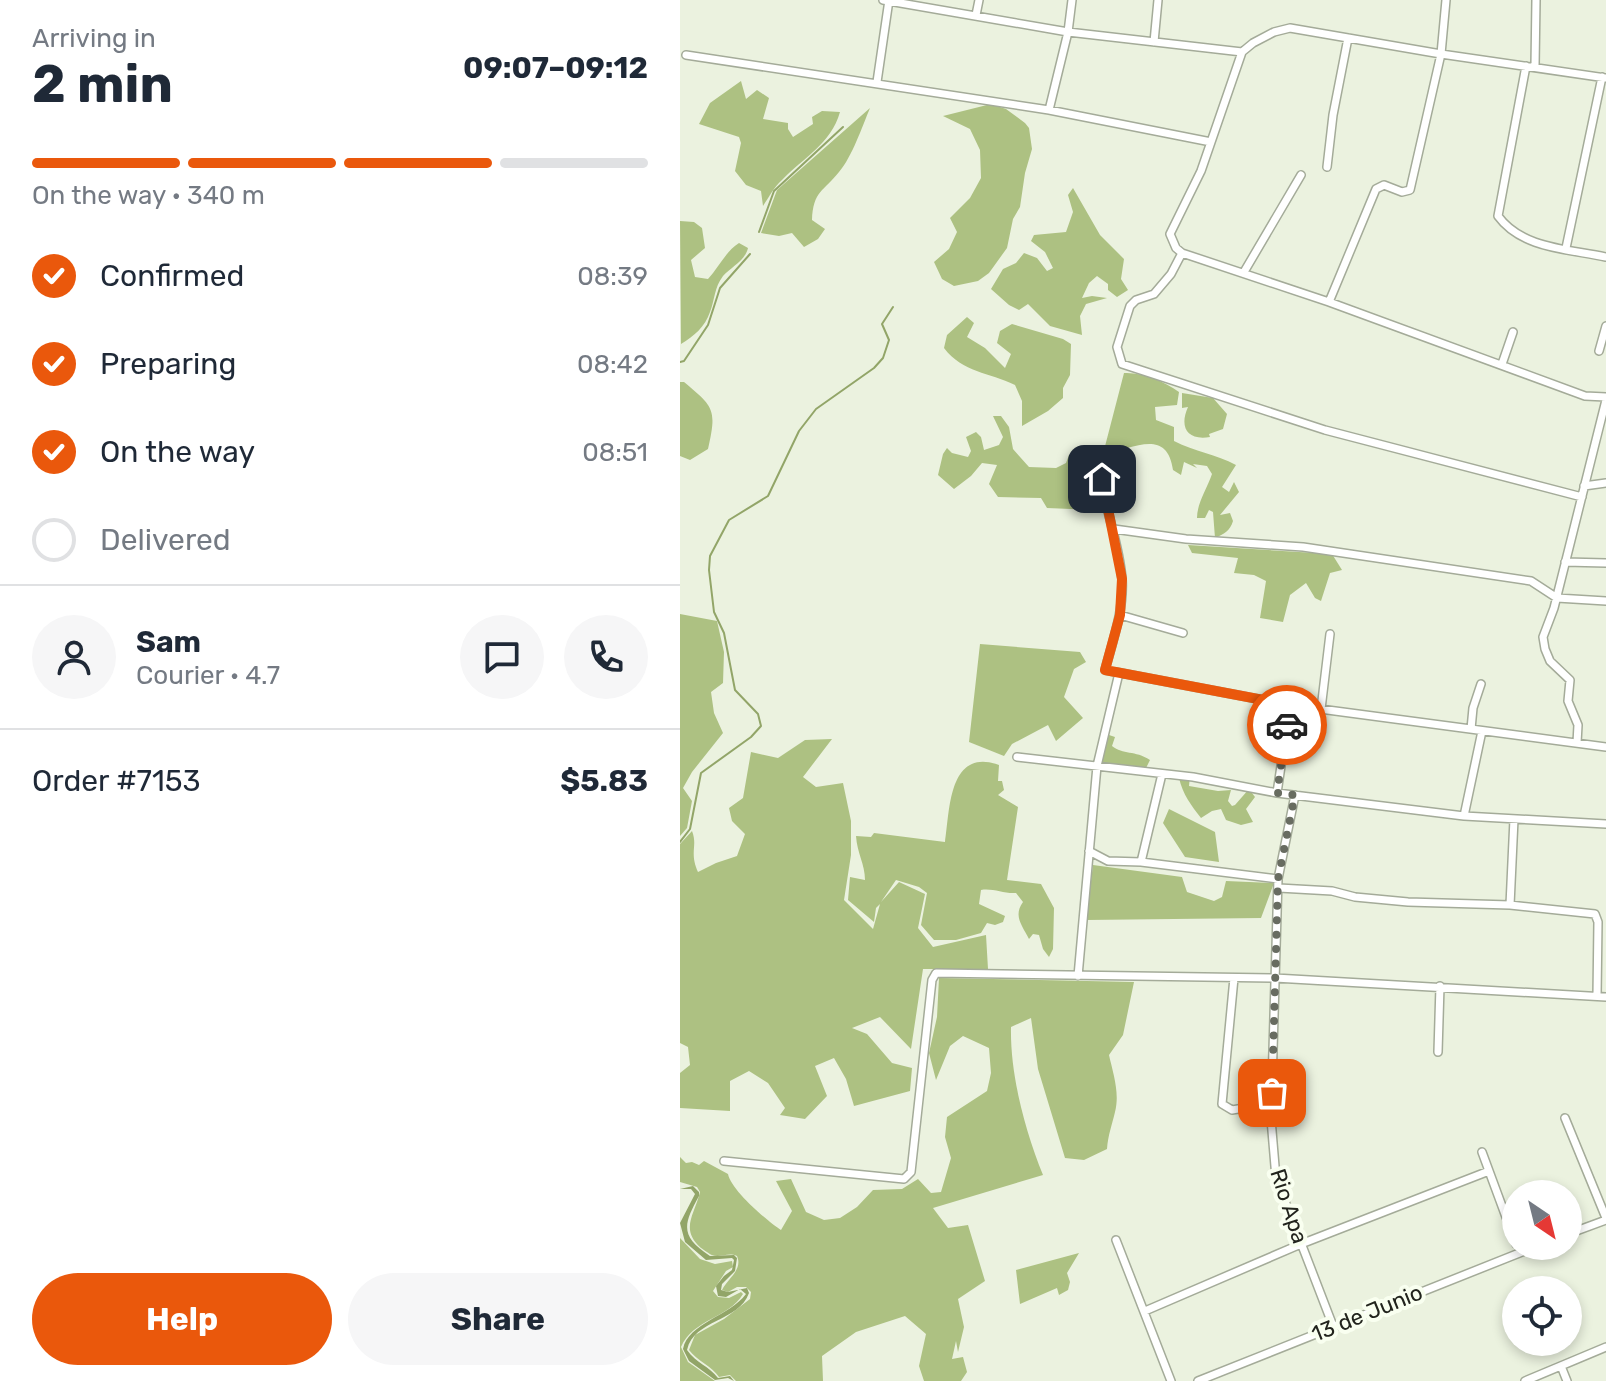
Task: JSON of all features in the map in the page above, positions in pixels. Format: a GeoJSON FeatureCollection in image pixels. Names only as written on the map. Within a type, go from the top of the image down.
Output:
{"type":"FeatureCollection","features":[{"type":"Feature","properties":{"kind":"street"},"geometry":{"type":"LineString","coordinates":[[877,82],[887,0],[1068,32],[1242,52]]}},
{"type":"Feature","properties":{"kind":"street"},"geometry":{"type":"LineString","coordinates":[[976,15],[979,0]]}},
{"type":"Feature","properties":{"kind":"street"},"geometry":{"type":"LineString","coordinates":[[1049,110],[1068,32],[1072,0]]}},
{"type":"Feature","properties":{"kind":"street"},"geometry":{"type":"LineString","coordinates":[[1154,42],[1158,0]]}},
{"type":"Feature","properties":{"kind":"street"},"geometry":{"type":"LineString","coordinates":[[1329,302],[1376,189],[1384,185],[1402,192],[1410,190],[1441,54],[1446,0]]}},
{"type":"Feature","properties":{"kind":"street"},"geometry":{"type":"LineString","coordinates":[[1536,0],[1531,66],[1498,216],[1517,235],[1530,241],[1606,257]]}},
{"type":"Feature","properties":{"kind":"street"},"geometry":{"type":"LineString","coordinates":[[1566,248],[1604,78],[1290,28],[1274,32],[1242,52],[1201,171],[1170,234],[1176,248],[1182,253],[1329,302],[1585,396],[1606,398],[1557,598],[1543,637],[1550,661],[1570,680],[1568,701],[1578,725],[1577,743]]}},
{"type":"Feature","properties":{"kind":"street"},"geometry":{"type":"LineString","coordinates":[[1327,167],[1333,115],[1348,38]]}},
{"type":"Feature","properties":{"kind":"street"},"geometry":{"type":"LineString","coordinates":[[686,55],[1049,110],[1211,142]]}},
{"type":"Feature","properties":{"kind":"street"},"geometry":{"type":"LineString","coordinates":[[1244,272],[1301,175]]}},
{"type":"Feature","properties":{"kind":"street"},"geometry":{"type":"LineString","coordinates":[[1182,253],[1171,274],[1154,294],[1136,300],[1130,306],[1117,347],[1122,364],[1325,430],[1582,497]]}},
{"type":"Feature","properties":{"kind":"street"},"geometry":{"type":"LineString","coordinates":[[1599,351],[1606,326]]}},
{"type":"Feature","properties":{"kind":"street"},"geometry":{"type":"LineString","coordinates":[[1502,364],[1513,332]]}},
{"type":"Feature","properties":{"kind":"street"},"geometry":{"type":"LineString","coordinates":[[1099,451],[1122,579],[1120,615],[1105,670],[1290,705],[1606,747]]}},
{"type":"Feature","properties":{"kind":"street"},"geometry":{"type":"LineString","coordinates":[[1584,486],[1606,483]]}},
{"type":"Feature","properties":{"kind":"street"},"geometry":{"type":"LineString","coordinates":[[1114,529],[1186,539],[1303,547],[1531,581],[1557,598],[1606,601]]}},
{"type":"Feature","properties":{"kind":"street"},"geometry":{"type":"LineString","coordinates":[[1565,562],[1606,563]]}},
{"type":"Feature","properties":{"kind":"street"},"geometry":{"type":"LineString","coordinates":[[1120,615],[1183,633]]}},
{"type":"Feature","properties":{"kind":"street"},"geometry":{"type":"LineString","coordinates":[[1321,709],[1330,634]]}},
{"type":"Feature","properties":{"kind":"street"},"geometry":{"type":"LineString","coordinates":[[1078,976],[1097,766],[1119,673]]}},
{"type":"Feature","properties":{"kind":"street"},"geometry":{"type":"LineString","coordinates":[[1471,729],[1473,708],[1481,684]]}},
{"type":"Feature","properties":{"kind":"street"},"geometry":{"type":"LineString","coordinates":[[1277,793],[1290,705]]}},
{"type":"Feature","properties":{"kind":"street"},"geometry":{"type":"LineString","coordinates":[[1464,816],[1482,731]]}},
{"type":"Feature","properties":{"kind":"street"},"geometry":{"type":"LineString","coordinates":[[1017,757],[1032,756],[1277,793],[1464,816],[1606,824]]}},
{"type":"Feature","properties":{"kind":"street"},"geometry":{"type":"LineString","coordinates":[[1141,862],[1162,774]]}},
{"type":"Feature","properties":{"kind":"street","name":"Rio Apa"},"geometry":{"type":"LineString","coordinates":[[1295,795],[1278,884],[1271,1119],[1276,1178],[1333,1326]]}},
{"type":"Feature","properties":{"kind":"street"},"geometry":{"type":"LineString","coordinates":[[1510,905],[1514,819]]}},
{"type":"Feature","properties":{"kind":"street"},"geometry":{"type":"LineString","coordinates":[[1089,851],[1108,861],[1141,862],[1355,897],[1510,905],[1595,914],[1598,922],[1597,996]]}},
{"type":"Feature","properties":{"kind":"street"},"geometry":{"type":"LineString","coordinates":[[724,1161],[904,1179],[911,1172],[933,976],[936,973],[1275,978],[1606,997]]}},
{"type":"Feature","properties":{"kind":"street"},"geometry":{"type":"LineString","coordinates":[[1234,978],[1222,1104],[1232,1110],[1256,1106],[1271,1119]]}},
{"type":"Feature","properties":{"kind":"street"},"geometry":{"type":"LineString","coordinates":[[1438,1052],[1440,986]]}},
{"type":"Feature","properties":{"kind":"street"},"geometry":{"type":"LineString","coordinates":[[1565,1118],[1606,1219],[1582,1228]]}},
{"type":"Feature","properties":{"kind":"street"},"geometry":{"type":"LineString","coordinates":[[1482,1152],[1502,1207]]}},
{"type":"Feature","properties":{"kind":"street"},"geometry":{"type":"LineString","coordinates":[[1145,1311],[1301,1244],[1489,1171]]}},
{"type":"Feature","properties":{"kind":"street"},"geometry":{"type":"LineString","coordinates":[[1116,1240],[1171,1381]]}},
{"type":"Feature","properties":{"kind":"street","name":"13 de Junio"},"geometry":{"type":"LineString","coordinates":[[1198,1381],[1502,1254]]}},
{"type":"Feature","properties":{"kind":"street"},"geometry":{"type":"LineString","coordinates":[[1525,1381],[1606,1347]]}},
{"type":"Feature","properties":{"kind":"street"},"geometry":{"type":"LineString","coordinates":[[1561,1366],[1567,1381]]}},
{"type":"Feature","properties":{"kind":"shaded area"},"geometry":{"type":"Polygon","coordinates":[[[741,81],[746,99],[757,90],[769,98],[763,119],[788,123],[793,137],[813,124],[812,117],[822,111],[840,112],[823,142],[779,183],[763,206],[761,191],[746,185],[735,171],[741,143],[739,137],[699,124],[710,103],[741,81]]]}},
{"type":"Feature","properties":{"kind":"shaded area"},"geometry":{"type":"Polygon","coordinates":[[[991,104],[1006,109],[1025,123],[1029,128],[1032,149],[1020,207],[1013,219],[1007,248],[989,273],[978,281],[954,286],[942,279],[934,262],[949,249],[957,232],[950,218],[970,198],[981,178],[980,150],[970,129],[943,116],[991,104]]]}},
{"type":"Feature","properties":{"kind":"shaded area"},"geometry":{"type":"Polygon","coordinates":[[[870,108],[848,158],[820,192],[815,203],[812,220],[825,229],[818,239],[804,247],[792,233],[779,236],[761,233],[777,190],[870,108]]]}},
{"type":"Feature","properties":{"kind":"shaded area"},"geometry":{"type":"Polygon","coordinates":[[[1073,188],[1100,235],[1124,259],[1121,279],[1128,290],[1117,297],[1108,290],[1108,284],[1097,276],[1089,283],[1082,298],[1107,298],[1086,304],[1080,316],[1082,335],[1050,326],[1028,304],[1019,310],[991,289],[1003,269],[1016,263],[1024,253],[1037,258],[1047,271],[1053,268],[1045,252],[1031,241],[1034,235],[1066,232],[1073,212],[1068,195],[1073,188]]]}},
{"type":"Feature","properties":{"kind":"shaded area"},"geometry":{"type":"Polygon","coordinates":[[[680,221],[694,222],[702,228],[705,248],[691,260],[695,277],[708,279],[739,243],[748,248],[741,260],[720,280],[705,322],[681,344],[680,221]]]}},
{"type":"Feature","properties":{"kind":"shaded area"},"geometry":{"type":"Polygon","coordinates":[[[967,317],[974,323],[967,337],[985,348],[1005,368],[1011,354],[997,343],[1000,331],[1012,324],[1071,344],[1070,375],[1063,388],[1063,398],[1022,426],[1022,401],[1015,385],[968,367],[944,348],[947,335],[967,317]]]}},
{"type":"Feature","properties":{"kind":"shaded area"},"geometry":{"type":"Polygon","coordinates":[[[1124,373],[1153,378],[1179,392],[1177,405],[1155,407],[1156,420],[1174,427],[1174,441],[1236,465],[1222,487],[1229,492],[1234,482],[1239,492],[1220,515],[1230,513],[1233,521],[1224,534],[1215,538],[1213,512],[1209,510],[1205,518],[1197,518],[1200,501],[1212,474],[1207,466],[1193,464],[1197,468],[1184,462],[1181,475],[1173,470],[1164,449],[1156,445],[1147,444],[1103,454],[1124,373]]]}},
{"type":"Feature","properties":{"kind":"shaded area"},"geometry":{"type":"Polygon","coordinates":[[[680,382],[702,397],[712,417],[708,449],[690,460],[680,456],[680,382]]]}},
{"type":"Feature","properties":{"kind":"shaded area"},"geometry":{"type":"Polygon","coordinates":[[[1182,393],[1213,398],[1227,414],[1223,429],[1209,434],[1210,437],[1191,435],[1185,426],[1188,407],[1182,408],[1182,393]]]}},
{"type":"Feature","properties":{"kind":"shaded area"},"geometry":{"type":"Polygon","coordinates":[[[993,416],[1001,416],[1009,427],[1013,449],[1029,467],[1056,468],[1066,463],[1069,455],[1074,455],[1079,467],[1085,463],[1100,470],[1101,478],[1095,488],[1095,510],[1047,508],[1041,498],[998,497],[989,484],[997,465],[982,463],[954,489],[938,475],[947,448],[952,453],[968,457],[971,451],[966,437],[976,432],[981,437],[984,450],[999,445],[1003,437],[993,416]]]}},
{"type":"Feature","properties":{"kind":"shaded area"},"geometry":{"type":"Polygon","coordinates":[[[1188,545],[1332,554],[1342,570],[1330,573],[1321,601],[1315,598],[1306,583],[1290,595],[1283,622],[1260,618],[1266,581],[1254,575],[1234,573],[1238,558],[1192,553],[1188,545]]]}},
{"type":"Feature","properties":{"kind":"shaded area"},"geometry":{"type":"Polygon","coordinates":[[[680,614],[717,621],[724,652],[723,683],[711,692],[714,713],[723,733],[683,788],[692,801],[687,828],[680,836],[680,614]]]}},
{"type":"Feature","properties":{"kind":"shaded area"},"geometry":{"type":"Polygon","coordinates":[[[980,644],[1080,652],[1086,662],[1074,669],[1064,697],[1083,718],[1056,741],[1048,725],[1012,744],[1004,756],[969,742],[980,644]]]}},
{"type":"Feature","properties":{"kind":"shaded area"},"geometry":{"type":"Polygon","coordinates":[[[1106,734],[1115,737],[1112,746],[1116,749],[1150,760],[1146,768],[1097,765],[1106,734]]]}},
{"type":"Feature","properties":{"kind":"shaded area"},"geometry":{"type":"Polygon","coordinates":[[[832,739],[803,777],[816,787],[843,783],[851,821],[851,855],[844,900],[873,929],[880,904],[876,908],[874,922],[848,900],[850,877],[865,880],[856,836],[871,837],[874,833],[945,842],[955,785],[970,765],[982,762],[999,765],[998,781],[1002,781],[1004,790],[998,795],[1018,807],[1007,880],[1041,884],[1054,908],[1053,949],[1049,957],[1039,935],[1033,934],[1029,939],[1019,916],[1023,902],[1016,893],[990,890],[981,890],[979,904],[1005,916],[1003,922],[995,925],[987,923],[981,933],[956,940],[934,940],[921,925],[927,893],[919,887],[896,880],[881,902],[899,882],[925,894],[918,928],[933,947],[986,935],[988,969],[923,969],[911,1049],[880,1017],[852,1028],[867,1034],[892,1063],[912,1068],[910,1091],[854,1106],[846,1079],[834,1058],[815,1066],[827,1096],[805,1119],[780,1115],[785,1108],[768,1083],[749,1071],[730,1081],[730,1111],[680,1108],[680,1073],[690,1065],[688,1047],[680,1043],[680,844],[692,831],[698,872],[737,856],[745,834],[732,821],[729,808],[743,798],[751,752],[778,758],[805,740],[832,739]]]}},
{"type":"Feature","properties":{"kind":"shaded area"},"geometry":{"type":"Polygon","coordinates":[[[1190,776],[1189,786],[1231,790],[1228,801],[1232,806],[1249,789],[1255,797],[1246,809],[1253,822],[1241,825],[1226,820],[1221,809],[1201,818],[1185,795],[1179,778],[1190,776]]]}},
{"type":"Feature","properties":{"kind":"shaded area"},"geometry":{"type":"Polygon","coordinates":[[[1169,809],[1215,832],[1219,862],[1185,857],[1163,823],[1169,809]]]}},
{"type":"Feature","properties":{"kind":"shaded area"},"geometry":{"type":"Polygon","coordinates":[[[1093,865],[1182,877],[1187,892],[1214,901],[1222,897],[1226,881],[1274,883],[1261,918],[1086,920],[1093,865]]]}},
{"type":"Feature","properties":{"kind":"shaded area"},"geometry":{"type":"Polygon","coordinates":[[[939,978],[1134,982],[1123,1035],[1109,1055],[1117,1098],[1107,1149],[1084,1160],[1065,1158],[1038,1069],[1031,1018],[1011,1027],[1013,1064],[1020,1102],[1043,1175],[933,1208],[948,1228],[968,1225],[985,1281],[958,1299],[964,1327],[958,1352],[956,1341],[952,1359],[963,1357],[967,1372],[961,1381],[924,1381],[919,1366],[926,1334],[905,1316],[856,1332],[822,1356],[823,1381],[736,1381],[730,1375],[719,1377],[689,1350],[695,1335],[724,1319],[750,1299],[751,1292],[746,1287],[737,1287],[728,1292],[722,1290],[738,1266],[737,1256],[711,1255],[691,1235],[690,1222],[700,1192],[697,1187],[680,1182],[680,1157],[686,1163],[699,1165],[704,1161],[728,1174],[742,1196],[781,1230],[792,1211],[776,1181],[791,1179],[806,1212],[824,1220],[840,1218],[857,1207],[873,1190],[902,1189],[918,1179],[931,1193],[941,1192],[951,1158],[945,1137],[947,1117],[987,1091],[991,1073],[989,1048],[963,1036],[950,1046],[936,1080],[929,1053],[937,1017],[939,978]]]}},
{"type":"Feature","properties":{"kind":"shaded area"},"geometry":{"type":"Polygon","coordinates":[[[693,1186],[699,1196],[688,1222],[689,1236],[710,1256],[734,1255],[737,1258],[735,1271],[722,1284],[721,1290],[739,1290],[726,1297],[718,1296],[716,1286],[732,1270],[734,1260],[706,1260],[685,1242],[680,1223],[695,1194],[691,1189],[680,1189],[693,1186]]]}},
{"type":"Feature","properties":{"kind":"shaded area"},"geometry":{"type":"Polygon","coordinates":[[[680,1238],[700,1259],[715,1264],[732,1261],[733,1267],[726,1271],[713,1291],[718,1297],[743,1294],[729,1308],[694,1330],[681,1347],[688,1362],[715,1381],[680,1381],[680,1238]]]}},
{"type":"Feature","properties":{"kind":"shaded area"},"geometry":{"type":"Polygon","coordinates":[[[1079,1253],[1067,1273],[1070,1282],[1068,1290],[1059,1295],[1057,1288],[1020,1304],[1016,1270],[1079,1253]]]}},
{"type":"Feature","properties":{"kind":"shaded area"},"geometry":{"type":"Polygon","coordinates":[[[747,1288],[749,1293],[744,1303],[698,1332],[687,1350],[718,1378],[730,1376],[734,1381],[728,1378],[715,1380],[689,1361],[683,1349],[686,1340],[701,1326],[739,1302],[746,1294],[740,1289],[747,1288]]]}},
{"type":"Feature","properties":{"kind":"waterway"},"geometry":{"type":"LineString","coordinates":[[759,232],[774,191],[843,127]]}},
{"type":"Feature","properties":{"kind":"waterway"},"geometry":{"type":"LineString","coordinates":[[680,362],[684,361],[708,325],[720,288],[750,254]]}},
{"type":"Feature","properties":{"kind":"waterway"},"geometry":{"type":"LineString","coordinates":[[680,842],[690,829],[701,773],[751,737],[761,726],[758,714],[735,690],[724,633],[714,612],[710,556],[729,520],[768,496],[799,431],[816,409],[874,368],[883,358],[889,340],[882,324],[893,307]]}},
{"type":"Feature","properties":{"kind":"way so far"},"geometry":{"type":"LineString","coordinates":[[1272,1093],[1278,879],[1295,795],[1277,793],[1287,725]]}},
{"type":"Feature","properties":{"kind":"route"},"geometry":{"type":"LineString","coordinates":[[1102,479],[1122,579],[1120,615],[1105,670],[1290,705],[1287,725]]}}]}
